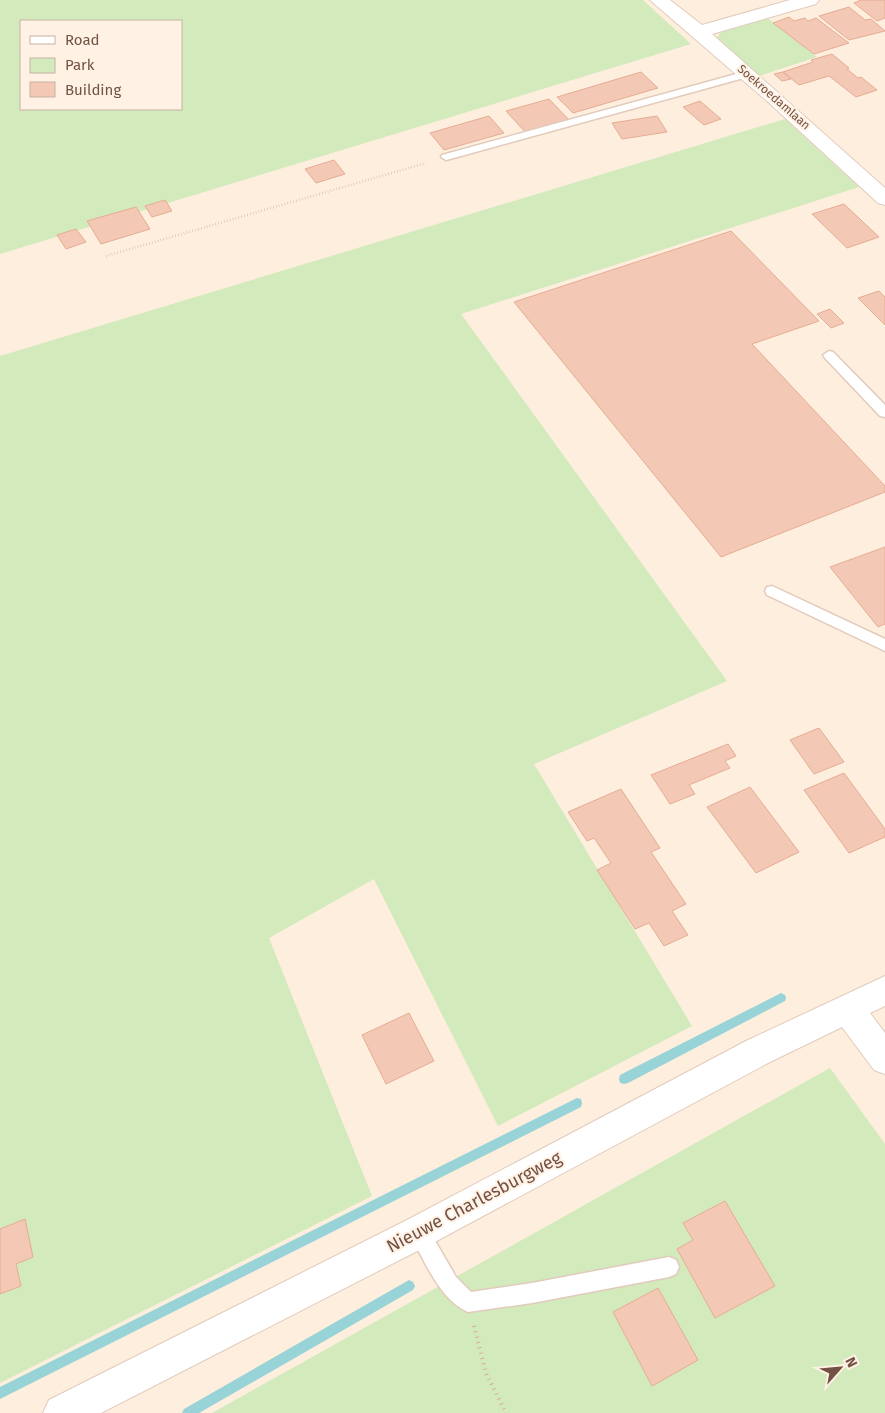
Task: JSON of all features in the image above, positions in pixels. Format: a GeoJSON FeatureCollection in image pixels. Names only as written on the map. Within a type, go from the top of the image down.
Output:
{"type":"FeatureCollection","features":[{"type":"Feature","properties":{"kind":"street","name":"Soekroedamlaan"},"geometry":{"type":"LineString","coordinates":[[659,0],[699,32],[807,126],[885,199]]}},
{"type":"Feature","properties":{"kind":"street"},"geometry":{"type":"LineString","coordinates":[[699,32],[810,0]]}},
{"type":"Feature","properties":{"kind":"street","name":"Nieuwe Charlesburgweg"},"geometry":{"type":"LineString","coordinates":[[62,1413],[419,1232],[757,1052],[885,990]]}},
{"type":"Feature","properties":{"kind":"street"},"geometry":{"type":"LineString","coordinates":[[848,1008],[885,1059]]}},
{"type":"Feature","properties":{"kind":"lane"},"geometry":{"type":"LineString","coordinates":[[446,157],[747,74]]}},
{"type":"Feature","properties":{"kind":"lane"},"geometry":{"type":"LineString","coordinates":[[829,356],[885,413]]}},
{"type":"Feature","properties":{"kind":"lane"},"geometry":{"type":"LineString","coordinates":[[772,591],[885,645]]}},
{"type":"Feature","properties":{"kind":"lane"},"geometry":{"type":"LineString","coordinates":[[419,1232],[449,1284],[468,1302],[532,1293],[669,1267]]}},
{"type":"Feature","properties":{"kind":"path"},"geometry":{"type":"LineString","coordinates":[[106,256],[446,157]]}},
{"type":"Feature","properties":{"kind":"path"},"geometry":{"type":"LineString","coordinates":[[468,1302],[486,1373],[506,1413]]}},
{"type":"Feature","properties":{"kind":"green space"},"geometry":{"type":"Polygon","coordinates":[[[0,0],[643,0],[691,44],[0,254],[0,0]]]}},
{"type":"Feature","properties":{"kind":"green space"},"geometry":{"type":"Polygon","coordinates":[[[765,16],[817,57],[756,77],[717,42],[717,38],[722,30],[765,16]]]}},
{"type":"Feature","properties":{"kind":"green space"},"geometry":{"type":"Polygon","coordinates":[[[785,119],[859,187],[461,314],[727,681],[534,764],[692,1026],[498,1126],[374,879],[269,938],[372,1196],[0,1383],[0,356],[785,119]]]}},
{"type":"Feature","properties":{"kind":"green space"},"geometry":{"type":"Polygon","coordinates":[[[830,1068],[885,1144],[885,1413],[212,1413],[830,1068]]]}},
{"type":"Feature","properties":{"kind":"building"},"geometry":{"type":"Polygon","coordinates":[[[861,0],[885,0],[885,18],[877,21],[854,3],[861,0]]]}},
{"type":"Feature","properties":{"kind":"building"},"geometry":{"type":"Polygon","coordinates":[[[849,7],[865,20],[871,19],[885,31],[849,40],[819,16],[849,7]]]}},
{"type":"Feature","properties":{"kind":"building"},"geometry":{"type":"Polygon","coordinates":[[[789,17],[794,21],[805,18],[808,21],[816,18],[849,43],[814,54],[773,23],[789,17]]]}},
{"type":"Feature","properties":{"kind":"building"},"geometry":{"type":"Polygon","coordinates":[[[832,54],[858,78],[861,77],[877,90],[856,97],[829,76],[799,85],[783,72],[813,62],[811,60],[832,54]]]}},
{"type":"Feature","properties":{"kind":"building"},"geometry":{"type":"Polygon","coordinates":[[[641,72],[658,88],[573,113],[557,97],[641,72]]]}},
{"type":"Feature","properties":{"kind":"building"},"geometry":{"type":"Polygon","coordinates":[[[783,72],[791,79],[782,81],[774,74],[783,72]]]}},
{"type":"Feature","properties":{"kind":"building"},"geometry":{"type":"Polygon","coordinates":[[[549,99],[570,121],[527,134],[506,111],[549,99]]]}},
{"type":"Feature","properties":{"kind":"building"},"geometry":{"type":"Polygon","coordinates":[[[700,101],[721,119],[704,125],[683,107],[700,101]]]}},
{"type":"Feature","properties":{"kind":"building"},"geometry":{"type":"Polygon","coordinates":[[[489,116],[504,133],[444,150],[430,133],[489,116]]]}},
{"type":"Feature","properties":{"kind":"building"},"geometry":{"type":"Polygon","coordinates":[[[657,116],[667,132],[622,139],[612,123],[657,116]]]}},
{"type":"Feature","properties":{"kind":"building"},"geometry":{"type":"Polygon","coordinates":[[[334,160],[345,174],[316,183],[305,169],[334,160]]]}},
{"type":"Feature","properties":{"kind":"building"},"geometry":{"type":"Polygon","coordinates":[[[165,200],[172,211],[152,217],[145,206],[165,200]]]}},
{"type":"Feature","properties":{"kind":"building"},"geometry":{"type":"Polygon","coordinates":[[[844,204],[879,237],[847,248],[812,214],[844,204]]]}},
{"type":"Feature","properties":{"kind":"building"},"geometry":{"type":"Polygon","coordinates":[[[136,207],[150,229],[101,244],[87,221],[136,207]]]}},
{"type":"Feature","properties":{"kind":"building"},"geometry":{"type":"Polygon","coordinates":[[[76,229],[86,242],[66,249],[57,235],[76,229]]]}},
{"type":"Feature","properties":{"kind":"building"},"geometry":{"type":"Polygon","coordinates":[[[731,231],[819,321],[752,344],[885,486],[885,492],[721,557],[514,302],[731,231]]]}},
{"type":"Feature","properties":{"kind":"building"},"geometry":{"type":"Polygon","coordinates":[[[879,291],[885,297],[885,325],[858,298],[879,291]]]}},
{"type":"Feature","properties":{"kind":"building"},"geometry":{"type":"Polygon","coordinates":[[[830,309],[844,323],[831,328],[817,314],[830,309]]]}},
{"type":"Feature","properties":{"kind":"building"},"geometry":{"type":"Polygon","coordinates":[[[885,547],[885,624],[878,627],[830,567],[885,547]]]}},
{"type":"Feature","properties":{"kind":"building"},"geometry":{"type":"Polygon","coordinates":[[[819,728],[844,762],[814,774],[790,740],[819,728]]]}},
{"type":"Feature","properties":{"kind":"building"},"geometry":{"type":"Polygon","coordinates":[[[728,744],[736,756],[725,761],[730,768],[689,785],[695,794],[670,804],[651,775],[728,744]]]}},
{"type":"Feature","properties":{"kind":"building"},"geometry":{"type":"Polygon","coordinates":[[[844,773],[885,829],[885,837],[849,853],[804,790],[844,773]]]}},
{"type":"Feature","properties":{"kind":"building"},"geometry":{"type":"Polygon","coordinates":[[[750,787],[799,852],[756,873],[707,807],[750,787]]]}},
{"type":"Feature","properties":{"kind":"building"},"geometry":{"type":"Polygon","coordinates":[[[621,789],[660,848],[651,852],[686,904],[672,911],[688,935],[664,946],[649,923],[635,929],[597,870],[611,863],[594,838],[587,841],[568,812],[621,789]]]}},
{"type":"Feature","properties":{"kind":"building"},"geometry":{"type":"Polygon","coordinates":[[[409,1013],[434,1061],[386,1084],[362,1035],[409,1013]]]}},
{"type":"Feature","properties":{"kind":"building"},"geometry":{"type":"Polygon","coordinates":[[[725,1201],[775,1286],[715,1318],[677,1249],[693,1240],[683,1223],[725,1201]]]}},
{"type":"Feature","properties":{"kind":"building"},"geometry":{"type":"Polygon","coordinates":[[[25,1219],[33,1257],[16,1264],[21,1286],[0,1294],[0,1229],[25,1219]]]}},
{"type":"Feature","properties":{"kind":"building"},"geometry":{"type":"Polygon","coordinates":[[[658,1288],[698,1360],[652,1386],[613,1312],[658,1288]]]}},
{"type":"Feature","properties":{"kind":"waterway"},"geometry":{"type":"LineString","coordinates":[[624,1079],[781,998]]}},
{"type":"Feature","properties":{"kind":"waterway"},"geometry":{"type":"LineString","coordinates":[[0,1393],[577,1103]]}},
{"type":"Feature","properties":{"kind":"waterway"},"geometry":{"type":"LineString","coordinates":[[188,1413],[409,1286]]}}]}
